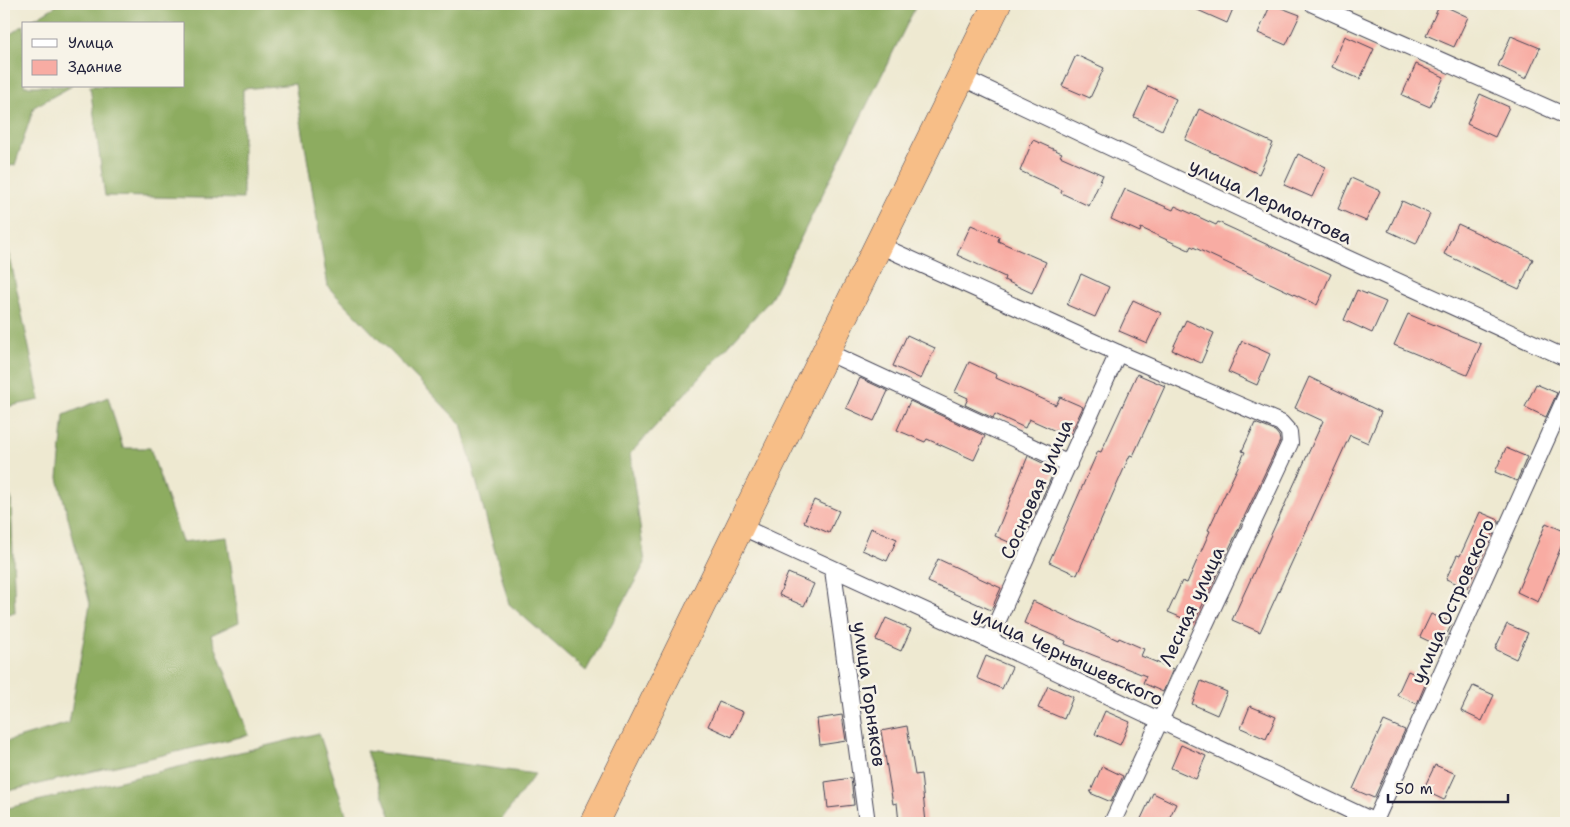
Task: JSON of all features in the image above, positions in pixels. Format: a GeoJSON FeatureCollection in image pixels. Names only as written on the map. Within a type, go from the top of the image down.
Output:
{"type":"FeatureCollection","features":[{"type":"Feature","properties":{"kind":"highway"},"geometry":{"type":"LineString","coordinates":[[594,823],[742,527],[997,4]]}},
{"type":"Feature","properties":{"kind":"street"},"geometry":{"type":"LineString","coordinates":[[1313,4],[1566,116]]}},
{"type":"Feature","properties":{"kind":"street","name":"улица Лермонтова"},"geometry":{"type":"LineString","coordinates":[[961,77],[1309,241],[1566,358]]}},
{"type":"Feature","properties":{"kind":"street"},"geometry":{"type":"LineString","coordinates":[[879,245],[1118,353]]}},
{"type":"Feature","properties":{"kind":"street"},"geometry":{"type":"LineString","coordinates":[[827,352],[1069,464]]}},
{"type":"Feature","properties":{"kind":"street","name":"Лесная улица"},"geometry":{"type":"LineString","coordinates":[[1112,823],[1290,443],[1289,432],[1281,423],[1118,353]]}},
{"type":"Feature","properties":{"kind":"street","name":"Сосновая улица"},"geometry":{"type":"LineString","coordinates":[[989,640],[1118,353]]}},
{"type":"Feature","properties":{"kind":"street","name":"улица Островского"},"geometry":{"type":"LineString","coordinates":[[1375,823],[1566,396]]}},
{"type":"Feature","properties":{"kind":"street","name":"улица Чернышевского"},"geometry":{"type":"LineString","coordinates":[[742,527],[989,640],[1375,823]]}},
{"type":"Feature","properties":{"kind":"street","name":"улица Горняков"},"geometry":{"type":"LineString","coordinates":[[834,570],[867,823]]}},
{"type":"Feature","properties":{"kind":"green space"},"geometry":{"type":"Polygon","coordinates":[[[59,4],[917,4],[770,300],[630,454],[645,563],[586,671],[509,604],[461,424],[328,287],[295,84],[243,89],[243,199],[105,196],[90,88],[185,88],[185,22],[29,22],[59,4]]]}},
{"type":"Feature","properties":{"kind":"green space"},"geometry":{"type":"Polygon","coordinates":[[[22,26],[22,88],[68,88],[34,107],[15,165],[4,167],[4,38],[22,26]]]}},
{"type":"Feature","properties":{"kind":"green space"},"geometry":{"type":"Polygon","coordinates":[[[4,239],[7,243],[40,400],[6,407],[4,404],[4,239]]]}},
{"type":"Feature","properties":{"kind":"green space"},"geometry":{"type":"Polygon","coordinates":[[[108,397],[123,448],[150,448],[182,542],[227,537],[239,622],[211,635],[249,735],[4,792],[4,742],[69,723],[90,604],[58,478],[64,415],[108,397]]]}},
{"type":"Feature","properties":{"kind":"green space"},"geometry":{"type":"Polygon","coordinates":[[[4,497],[11,497],[15,613],[4,614],[4,497]]]}},
{"type":"Feature","properties":{"kind":"green space"},"geometry":{"type":"Polygon","coordinates":[[[319,733],[349,823],[4,823],[4,809],[319,733]]]}},
{"type":"Feature","properties":{"kind":"green space"},"geometry":{"type":"Polygon","coordinates":[[[366,751],[535,774],[499,823],[393,823],[366,751]]]}},
{"type":"Feature","properties":{"kind":"building"},"geometry":{"type":"Polygon","coordinates":[[[1184,4],[1235,4],[1227,23],[1184,4]]]}},
{"type":"Feature","properties":{"kind":"building"},"geometry":{"type":"Polygon","coordinates":[[[1271,4],[1300,15],[1286,45],[1258,33],[1271,4]]]}},
{"type":"Feature","properties":{"kind":"building"},"geometry":{"type":"Polygon","coordinates":[[[1440,4],[1468,17],[1454,47],[1426,35],[1440,4]]]}},
{"type":"Feature","properties":{"kind":"building"},"geometry":{"type":"Polygon","coordinates":[[[1345,36],[1374,49],[1360,79],[1332,67],[1345,36]]]}},
{"type":"Feature","properties":{"kind":"building"},"geometry":{"type":"Polygon","coordinates":[[[1511,36],[1540,48],[1526,79],[1498,66],[1511,36]]]}},
{"type":"Feature","properties":{"kind":"building"},"geometry":{"type":"Polygon","coordinates":[[[1076,55],[1104,68],[1090,98],[1062,86],[1076,55]]]}},
{"type":"Feature","properties":{"kind":"building"},"geometry":{"type":"Polygon","coordinates":[[[1416,64],[1444,77],[1430,107],[1402,95],[1416,64]]]}},
{"type":"Feature","properties":{"kind":"building"},"geometry":{"type":"Polygon","coordinates":[[[1148,86],[1176,99],[1162,130],[1134,117],[1148,86]]]}},
{"type":"Feature","properties":{"kind":"building"},"geometry":{"type":"Polygon","coordinates":[[[1480,94],[1509,107],[1495,137],[1467,124],[1480,94]]]}},
{"type":"Feature","properties":{"kind":"building"},"geometry":{"type":"Polygon","coordinates":[[[1199,109],[1273,143],[1259,174],[1185,140],[1199,109]]]}},
{"type":"Feature","properties":{"kind":"building"},"geometry":{"type":"Polygon","coordinates":[[[1033,140],[1062,153],[1060,156],[1103,175],[1089,206],[1061,193],[1062,190],[1020,171],[1033,140]]]}},
{"type":"Feature","properties":{"kind":"building"},"geometry":{"type":"Polygon","coordinates":[[[1298,154],[1326,167],[1312,197],[1284,185],[1298,154]]]}},
{"type":"Feature","properties":{"kind":"building"},"geometry":{"type":"Polygon","coordinates":[[[1351,178],[1380,191],[1366,221],[1338,209],[1351,178]]]}},
{"type":"Feature","properties":{"kind":"building"},"geometry":{"type":"Polygon","coordinates":[[[1125,189],[1173,210],[1175,206],[1216,225],[1218,222],[1331,274],[1317,305],[1191,246],[1189,250],[1141,228],[1140,232],[1111,219],[1125,189]]]}},
{"type":"Feature","properties":{"kind":"building"},"geometry":{"type":"Polygon","coordinates":[[[1402,201],[1430,214],[1416,244],[1388,231],[1402,201]]]}},
{"type":"Feature","properties":{"kind":"building"},"geometry":{"type":"Polygon","coordinates":[[[1458,224],[1533,259],[1519,289],[1444,254],[1458,224]]]}},
{"type":"Feature","properties":{"kind":"building"},"geometry":{"type":"Polygon","coordinates":[[[971,225],[999,237],[998,241],[1046,262],[1032,293],[1004,280],[1005,277],[957,255],[971,225]]]}},
{"type":"Feature","properties":{"kind":"building"},"geometry":{"type":"Polygon","coordinates":[[[1081,274],[1109,287],[1095,317],[1067,305],[1081,274]]]}},
{"type":"Feature","properties":{"kind":"building"},"geometry":{"type":"Polygon","coordinates":[[[1357,290],[1386,302],[1372,333],[1344,320],[1357,290]]]}},
{"type":"Feature","properties":{"kind":"building"},"geometry":{"type":"Polygon","coordinates":[[[1133,300],[1161,313],[1147,343],[1119,331],[1133,300]]]}},
{"type":"Feature","properties":{"kind":"building"},"geometry":{"type":"Polygon","coordinates":[[[1408,314],[1481,344],[1467,375],[1394,345],[1408,314]]]}},
{"type":"Feature","properties":{"kind":"building"},"geometry":{"type":"Polygon","coordinates":[[[1186,320],[1214,333],[1201,363],[1172,350],[1186,320]]]}},
{"type":"Feature","properties":{"kind":"building"},"geometry":{"type":"Polygon","coordinates":[[[907,335],[935,348],[921,379],[893,366],[907,335]]]}},
{"type":"Feature","properties":{"kind":"building"},"geometry":{"type":"Polygon","coordinates":[[[1242,341],[1270,354],[1257,385],[1228,372],[1242,341]]]}},
{"type":"Feature","properties":{"kind":"building"},"geometry":{"type":"Polygon","coordinates":[[[969,362],[997,375],[996,378],[1056,405],[1060,397],[1083,407],[1069,437],[1029,419],[1025,428],[995,414],[993,418],[965,405],[968,398],[955,392],[969,362]]]}},
{"type":"Feature","properties":{"kind":"building"},"geometry":{"type":"Polygon","coordinates":[[[1137,374],[1165,386],[1133,456],[1130,455],[1077,575],[1049,562],[1098,451],[1101,452],[1137,374]]]}},
{"type":"Feature","properties":{"kind":"building"},"geometry":{"type":"Polygon","coordinates":[[[1309,377],[1381,412],[1368,443],[1350,435],[1260,632],[1232,620],[1323,421],[1295,408],[1309,377]]]}},
{"type":"Feature","properties":{"kind":"building"},"geometry":{"type":"Polygon","coordinates":[[[860,378],[888,391],[874,421],[846,408],[860,378]]]}},
{"type":"Feature","properties":{"kind":"building"},"geometry":{"type":"Polygon","coordinates":[[[1536,384],[1557,393],[1546,417],[1525,407],[1536,384]]]}},
{"type":"Feature","properties":{"kind":"building"},"geometry":{"type":"Polygon","coordinates":[[[910,401],[985,436],[974,460],[927,439],[925,442],[897,430],[910,401]]]}},
{"type":"Feature","properties":{"kind":"building"},"geometry":{"type":"Polygon","coordinates":[[[1255,423],[1275,431],[1280,441],[1194,623],[1168,612],[1182,581],[1187,583],[1210,531],[1208,530],[1245,452],[1242,451],[1255,423]]]}},
{"type":"Feature","properties":{"kind":"building"},"geometry":{"type":"Polygon","coordinates":[[[1506,448],[1527,457],[1517,481],[1495,472],[1506,448]]]}},
{"type":"Feature","properties":{"kind":"building"},"geometry":{"type":"Polygon","coordinates":[[[1028,456],[1055,469],[1020,547],[995,536],[1028,456]]]}},
{"type":"Feature","properties":{"kind":"building"},"geometry":{"type":"Polygon","coordinates":[[[814,500],[839,511],[829,533],[804,522],[814,500]]]}},
{"type":"Feature","properties":{"kind":"building"},"geometry":{"type":"Polygon","coordinates":[[[1480,512],[1499,520],[1467,588],[1446,579],[1457,555],[1460,556],[1480,512]]]}},
{"type":"Feature","properties":{"kind":"building"},"geometry":{"type":"Polygon","coordinates":[[[1546,523],[1566,532],[1566,535],[1538,602],[1517,592],[1546,523]]]}},
{"type":"Feature","properties":{"kind":"building"},"geometry":{"type":"Polygon","coordinates":[[[871,528],[897,539],[887,561],[862,550],[871,528]]]}},
{"type":"Feature","properties":{"kind":"building"},"geometry":{"type":"Polygon","coordinates":[[[938,559],[1001,588],[991,610],[928,582],[938,559]]]}},
{"type":"Feature","properties":{"kind":"building"},"geometry":{"type":"Polygon","coordinates":[[[788,573],[814,584],[804,606],[779,595],[788,573]]]}},
{"type":"Feature","properties":{"kind":"building"},"geometry":{"type":"Polygon","coordinates":[[[1033,601],[1118,640],[1119,638],[1144,649],[1141,656],[1173,669],[1163,692],[1143,683],[1146,676],[1065,644],[1066,641],[1024,623],[1033,601]]]}},
{"type":"Feature","properties":{"kind":"building"},"geometry":{"type":"Polygon","coordinates":[[[1431,614],[1452,623],[1441,647],[1420,637],[1431,614]]]}},
{"type":"Feature","properties":{"kind":"building"},"geometry":{"type":"Polygon","coordinates":[[[886,618],[911,629],[901,651],[876,640],[886,618]]]}},
{"type":"Feature","properties":{"kind":"building"},"geometry":{"type":"Polygon","coordinates":[[[1507,624],[1528,633],[1516,659],[1495,649],[1507,624]]]}},
{"type":"Feature","properties":{"kind":"building"},"geometry":{"type":"Polygon","coordinates":[[[986,656],[1012,667],[1002,689],[977,678],[986,656]]]}},
{"type":"Feature","properties":{"kind":"building"},"geometry":{"type":"Polygon","coordinates":[[[1408,671],[1427,680],[1417,704],[1397,695],[1408,671]]]}},
{"type":"Feature","properties":{"kind":"building"},"geometry":{"type":"Polygon","coordinates":[[[1201,681],[1227,692],[1217,715],[1192,704],[1201,681]]]}},
{"type":"Feature","properties":{"kind":"building"},"geometry":{"type":"Polygon","coordinates":[[[1048,686],[1073,697],[1064,719],[1038,708],[1048,686]]]}},
{"type":"Feature","properties":{"kind":"building"},"geometry":{"type":"Polygon","coordinates":[[[1473,686],[1494,695],[1482,721],[1461,711],[1473,686]]]}},
{"type":"Feature","properties":{"kind":"building"},"geometry":{"type":"Polygon","coordinates":[[[719,702],[743,712],[732,737],[708,726],[719,702]]]}},
{"type":"Feature","properties":{"kind":"building"},"geometry":{"type":"Polygon","coordinates":[[[1250,706],[1276,717],[1266,739],[1241,728],[1250,706]]]}},
{"type":"Feature","properties":{"kind":"building"},"geometry":{"type":"Polygon","coordinates":[[[1105,711],[1130,722],[1120,745],[1095,734],[1105,711]]]}},
{"type":"Feature","properties":{"kind":"building"},"geometry":{"type":"Polygon","coordinates":[[[842,715],[846,741],[820,745],[817,719],[842,715]]]}},
{"type":"Feature","properties":{"kind":"building"},"geometry":{"type":"Polygon","coordinates":[[[1384,721],[1405,730],[1374,798],[1353,789],[1384,721]]]}},
{"type":"Feature","properties":{"kind":"building"},"geometry":{"type":"Polygon","coordinates":[[[907,726],[915,775],[921,774],[926,823],[899,823],[897,803],[893,804],[881,731],[907,726]]]}},
{"type":"Feature","properties":{"kind":"building"},"geometry":{"type":"Polygon","coordinates":[[[1181,745],[1206,756],[1196,779],[1171,768],[1181,745]]]}},
{"type":"Feature","properties":{"kind":"building"},"geometry":{"type":"Polygon","coordinates":[[[1435,765],[1456,774],[1444,800],[1423,790],[1435,765]]]}},
{"type":"Feature","properties":{"kind":"building"},"geometry":{"type":"Polygon","coordinates":[[[1102,766],[1123,776],[1111,802],[1090,793],[1102,766]]]}},
{"type":"Feature","properties":{"kind":"building"},"geometry":{"type":"Polygon","coordinates":[[[851,778],[854,805],[828,808],[825,782],[851,778]]]}},
{"type":"Feature","properties":{"kind":"building"},"geometry":{"type":"Polygon","coordinates":[[[1153,793],[1176,804],[1167,823],[1139,823],[1153,793]]]}}]}
